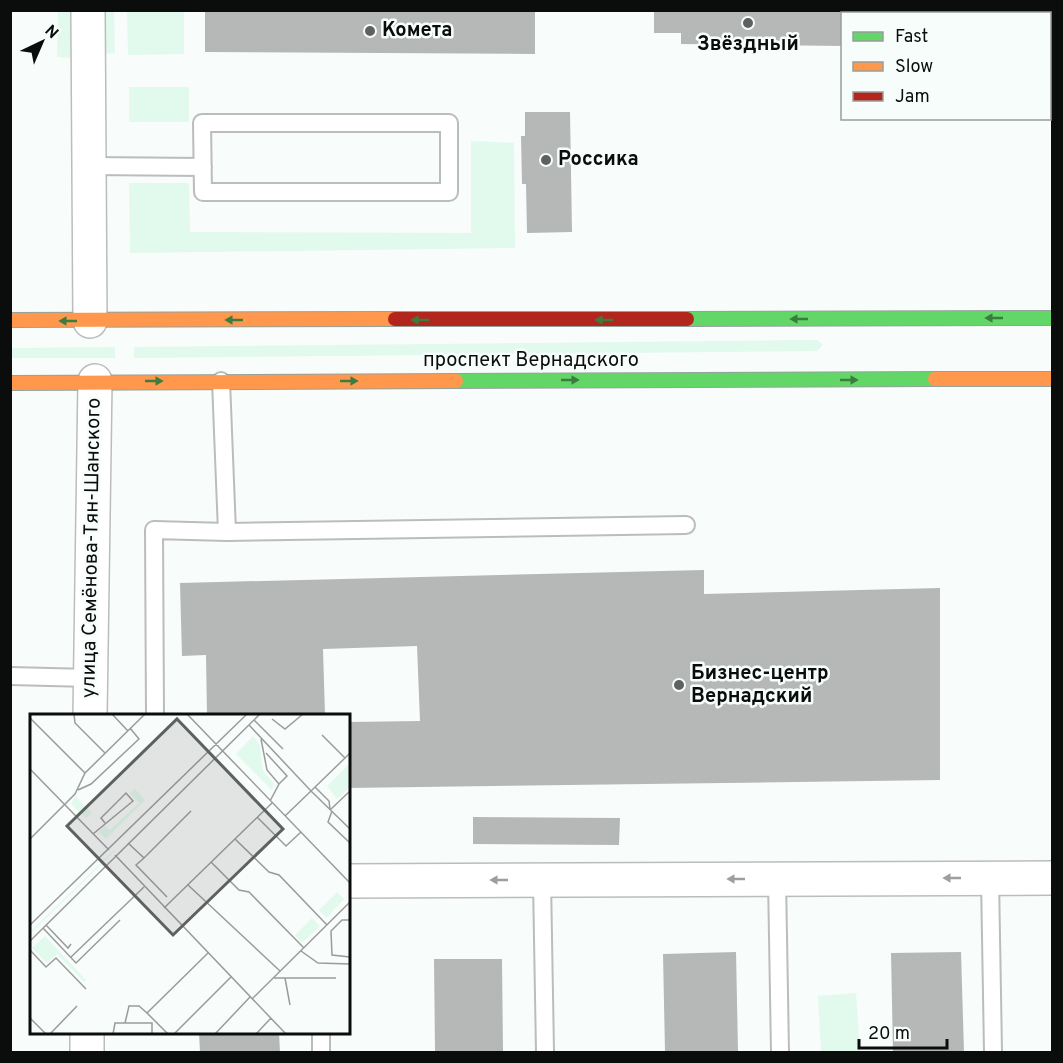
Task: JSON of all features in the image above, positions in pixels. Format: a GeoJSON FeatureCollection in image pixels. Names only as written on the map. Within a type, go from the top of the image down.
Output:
{"type":"FeatureCollection","features":[{"type":"Feature","properties":{"kind":"main road","name":"проспект Вернадского"},"geometry":{"type":"LineString","coordinates":[[10,320],[1053,318]]}},
{"type":"Feature","properties":{"kind":"main road","name":"проспект Вернадского"},"geometry":{"type":"LineString","coordinates":[[10,383],[1053,380]]}},
{"type":"Feature","properties":{"kind":"street"},"geometry":{"type":"LineString","coordinates":[[88,10],[90,321]]}},
{"type":"Feature","properties":{"kind":"street","name":"улица Семёнова-Тян-Шанского"},"geometry":{"type":"LineString","coordinates":[[90,714],[95,381]]}},
{"type":"Feature","properties":{"kind":"street"},"geometry":{"type":"LineString","coordinates":[[350,881],[1053,878]]}},
{"type":"Feature","properties":{"kind":"street"},"geometry":{"type":"LineString","coordinates":[[87,1033],[87,1053]]}},
{"type":"Feature","properties":{"kind":"lane"},"geometry":{"type":"LineString","coordinates":[[202,123],[448,123],[449,192],[203,192],[203,166],[202,123]]}},
{"type":"Feature","properties":{"kind":"lane"},"geometry":{"type":"LineString","coordinates":[[88,166],[203,166]]}},
{"type":"Feature","properties":{"kind":"lane"},"geometry":{"type":"LineString","coordinates":[[221,381],[227,532]]}},
{"type":"Feature","properties":{"kind":"lane"},"geometry":{"type":"LineString","coordinates":[[154,714],[154,530],[227,532],[686,525]]}},
{"type":"Feature","properties":{"kind":"lane"},"geometry":{"type":"LineString","coordinates":[[10,676],[90,678]]}},
{"type":"Feature","properties":{"kind":"lane"},"geometry":{"type":"LineString","coordinates":[[990,878],[993,1053]]}},
{"type":"Feature","properties":{"kind":"lane"},"geometry":{"type":"LineString","coordinates":[[777,879],[780,1053]]}},
{"type":"Feature","properties":{"kind":"lane"},"geometry":{"type":"LineString","coordinates":[[542,880],[545,1053]]}},
{"type":"Feature","properties":{"kind":"lane"},"geometry":{"type":"LineString","coordinates":[[321,1033],[321,1053]]}},
{"type":"Feature","properties":{"kind":"green space"},"geometry":{"type":"Polygon","coordinates":[[[58,11],[75,11],[74,58],[57,57],[58,11]]]}},
{"type":"Feature","properties":{"kind":"green space"},"geometry":{"type":"Polygon","coordinates":[[[103,11],[114,11],[115,53],[104,54],[103,11]]]}},
{"type":"Feature","properties":{"kind":"green space"},"geometry":{"type":"Polygon","coordinates":[[[127,11],[184,11],[184,54],[128,55],[127,11]]]}},
{"type":"Feature","properties":{"kind":"green space"},"geometry":{"type":"Polygon","coordinates":[[[129,87],[189,87],[189,122],[129,122],[129,87]]]}},
{"type":"Feature","properties":{"kind":"green space"},"geometry":{"type":"Polygon","coordinates":[[[471,141],[514,143],[515,248],[130,253],[129,183],[189,183],[190,232],[471,233],[471,141]]]}},
{"type":"Feature","properties":{"kind":"green space"},"geometry":{"type":"Polygon","coordinates":[[[817,340],[823,345],[817,351],[134,358],[134,347],[817,340]]]}},
{"type":"Feature","properties":{"kind":"green space"},"geometry":{"type":"Polygon","coordinates":[[[115,347],[115,358],[11,358],[11,348],[115,347]]]}},
{"type":"Feature","properties":{"kind":"green space"},"geometry":{"type":"Polygon","coordinates":[[[856,993],[860,1052],[821,1052],[818,996],[856,993]]]}},
{"type":"Feature","properties":{"kind":"building","name":"Комета"},"geometry":{"type":"Polygon","coordinates":[[[205,10],[535,10],[535,54],[205,52],[205,10]]]}},
{"type":"Feature","properties":{"kind":"building","name":"Звёздный"},"geometry":{"type":"Polygon","coordinates":[[[654,10],[962,10],[962,12],[841,12],[841,46],[681,44],[681,33],[654,33],[654,10]]]}},
{"type":"Feature","properties":{"kind":"building","name":"Россика"},"geometry":{"type":"Polygon","coordinates":[[[525,112],[570,112],[572,232],[527,233],[526,184],[522,184],[521,136],[525,136],[525,112]]]}},
{"type":"Feature","properties":{"kind":"building","name":"Бизнес-центр Вернадский"},"geometry":{"type":"Polygon","coordinates":[[[704,570],[704,594],[940,588],[940,780],[350,788],[350,722],[420,721],[417,646],[323,649],[325,714],[207,714],[206,655],[182,656],[180,583],[704,570]]]}},
{"type":"Feature","properties":{"kind":"building"},"geometry":{"type":"Polygon","coordinates":[[[473,817],[620,818],[619,845],[473,844],[473,817]]]}},
{"type":"Feature","properties":{"kind":"building"},"geometry":{"type":"Polygon","coordinates":[[[736,952],[738,1052],[665,1052],[663,954],[736,952]]]}},
{"type":"Feature","properties":{"kind":"building"},"geometry":{"type":"Polygon","coordinates":[[[961,952],[964,1052],[893,1052],[891,953],[961,952]]]}},
{"type":"Feature","properties":{"kind":"building"},"geometry":{"type":"Polygon","coordinates":[[[434,959],[502,959],[503,1052],[435,1052],[434,959]]]}},
{"type":"Feature","properties":{"kind":"building"},"geometry":{"type":"Polygon","coordinates":[[[199,1033],[279,1033],[280,1052],[200,1052],[199,1033]]]}},
{"type":"Feature","properties":{"kind":"traffic: fast"},"geometry":{"type":"LineString","coordinates":[[687,319],[1052,318]]}},
{"type":"Feature","properties":{"kind":"traffic: fast"},"geometry":{"type":"LineString","coordinates":[[456,381],[935,379]]}},
{"type":"Feature","properties":{"kind":"traffic: slow"},"geometry":{"type":"LineString","coordinates":[[10,320],[395,319]]}},
{"type":"Feature","properties":{"kind":"traffic: slow"},"geometry":{"type":"LineString","coordinates":[[935,379],[1052,379]]}},
{"type":"Feature","properties":{"kind":"traffic: slow"},"geometry":{"type":"LineString","coordinates":[[10,383],[456,381]]}},
{"type":"Feature","properties":{"kind":"traffic: jam"},"geometry":{"type":"LineString","coordinates":[[395,319],[687,319]]}},
{"type":"Feature","properties":{"kind":"place","name":"Звёздный"},"geometry":{"type":"Point","coordinates":[748,23]}},
{"type":"Feature","properties":{"kind":"place","name":"Комета"},"geometry":{"type":"Point","coordinates":[370,31]}},
{"type":"Feature","properties":{"kind":"place","name":"Россика"},"geometry":{"type":"Point","coordinates":[546,160]}},
{"type":"Feature","properties":{"kind":"place","name":"Бизнес-центр Вернадский"},"geometry":{"type":"Point","coordinates":[679,685]}}]}
